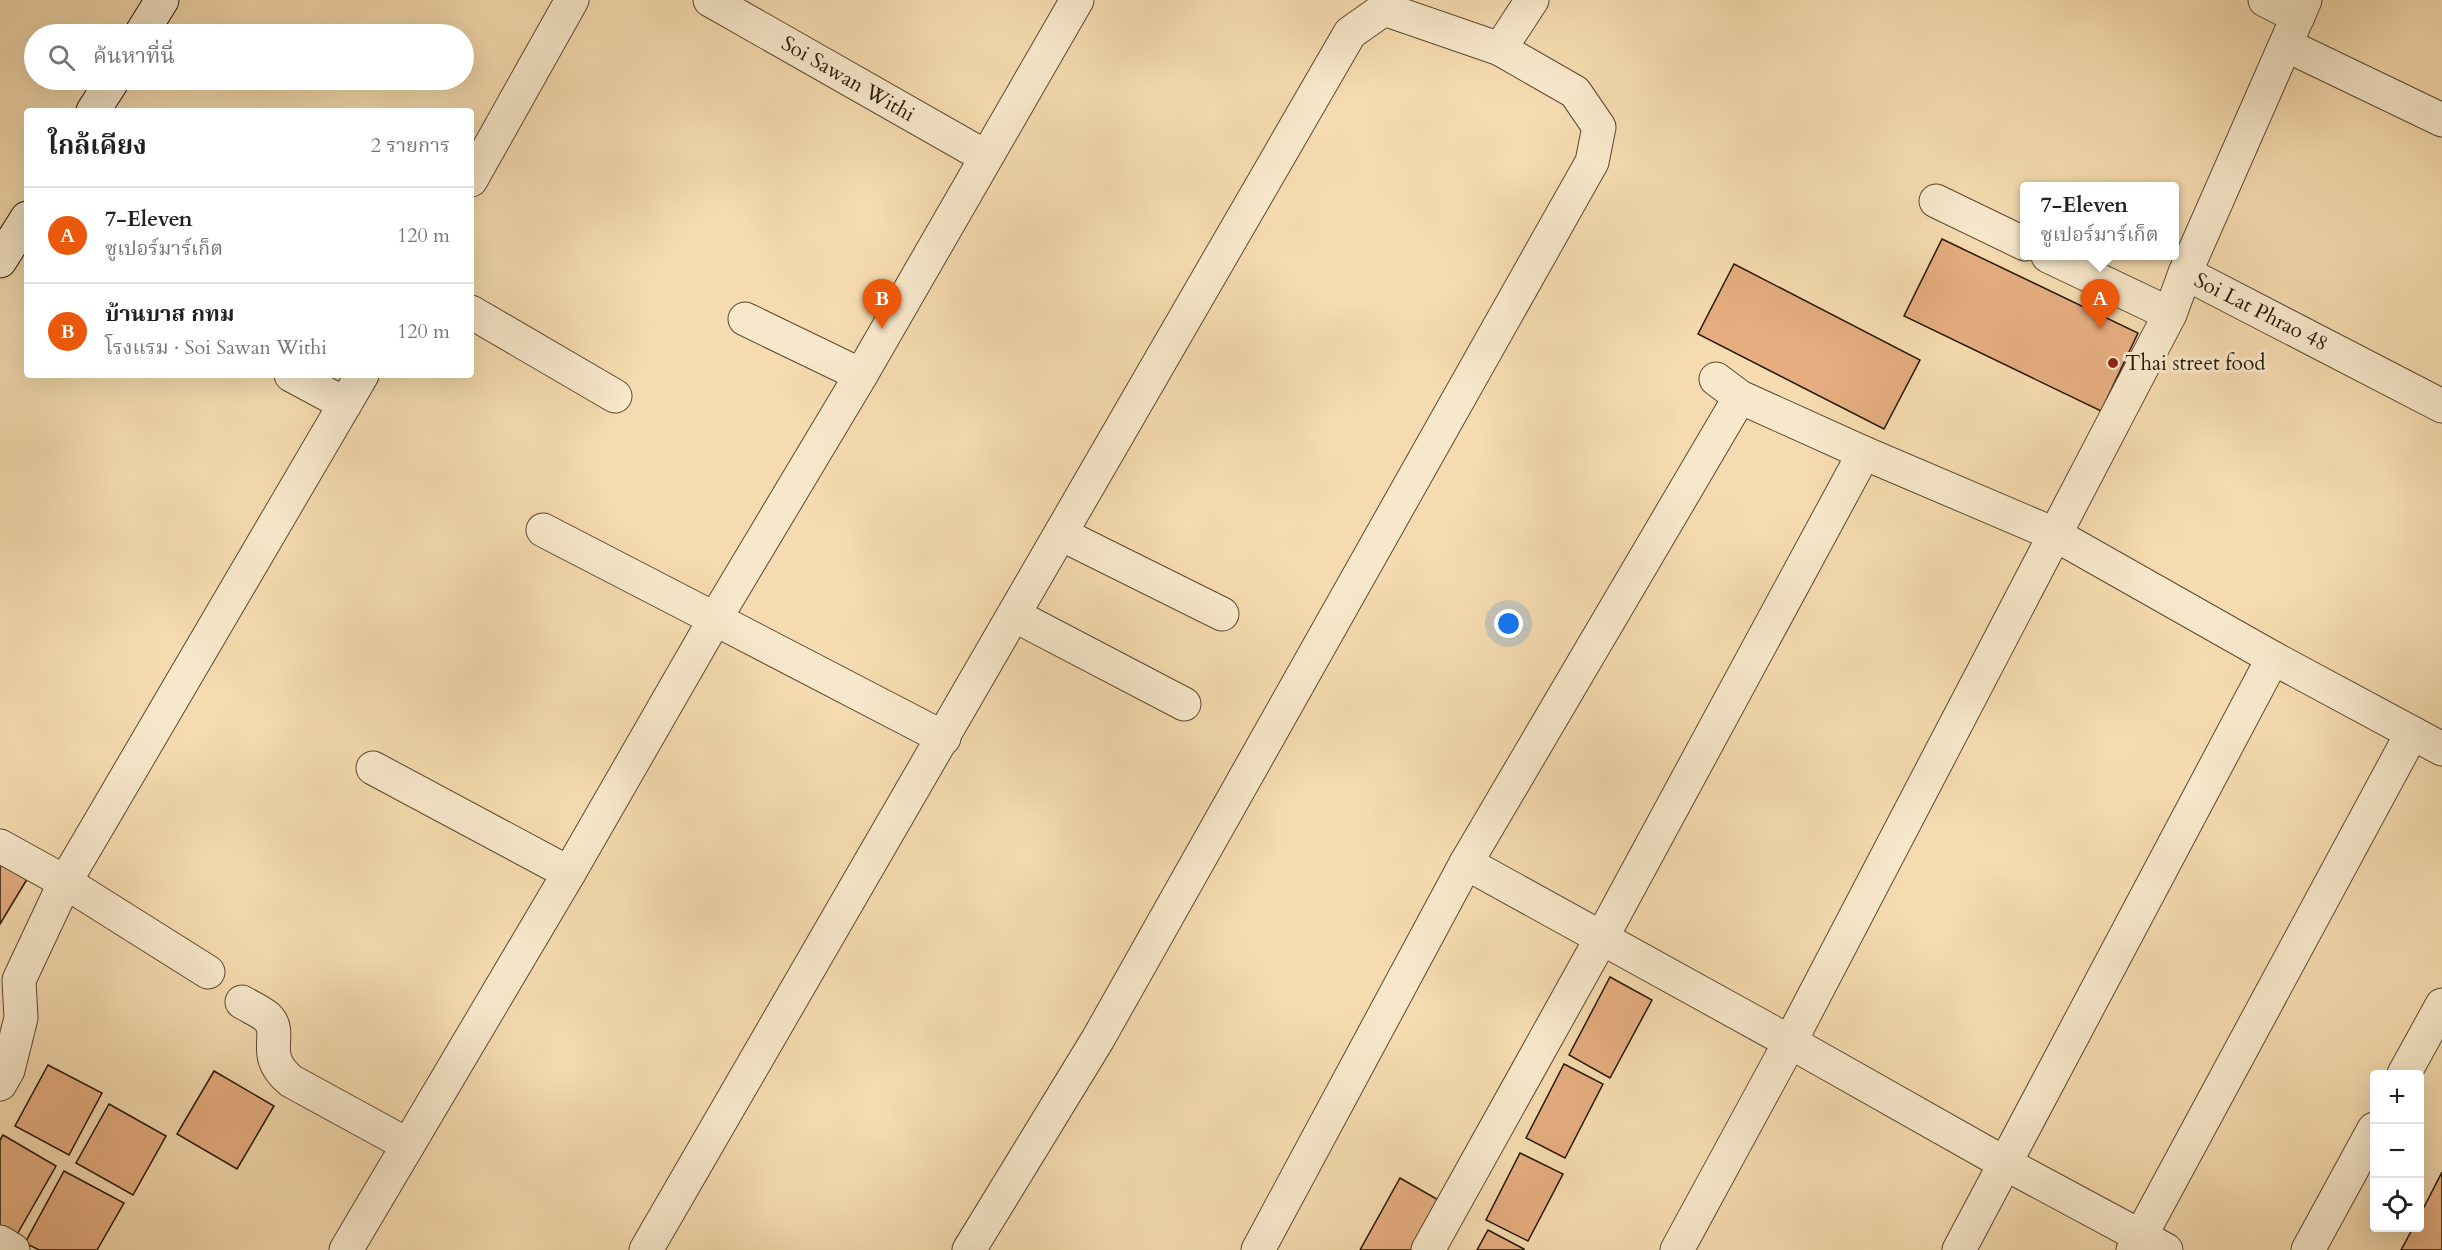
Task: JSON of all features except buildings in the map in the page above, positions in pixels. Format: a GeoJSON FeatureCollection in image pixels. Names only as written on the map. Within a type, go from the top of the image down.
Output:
{"type":"FeatureCollection","features":[{"type":"Feature","properties":{"kind":"street"},"geometry":{"type":"LineString","coordinates":[[147,24],[162,0]]}},
{"type":"Feature","properties":{"kind":"street"},"geometry":{"type":"LineString","coordinates":[[474,175],[572,0]]}},
{"type":"Feature","properties":{"kind":"street","name":"Soi Sawan Withi"},"geometry":{"type":"LineString","coordinates":[[710,0],[986,157]]}},
{"type":"Feature","properties":{"kind":"street"},"geometry":{"type":"LineString","coordinates":[[346,1250],[569,873],[715,619],[861,375],[1077,0]]}},
{"type":"Feature","properties":{"kind":"street"},"geometry":{"type":"LineString","coordinates":[[1500,49],[1532,0]]}},
{"type":"Feature","properties":{"kind":"street"},"geometry":{"type":"LineString","coordinates":[[2265,0],[2442,120]]}},
{"type":"Feature","properties":{"kind":"street"},"geometry":{"type":"LineString","coordinates":[[646,1250],[1350,33],[1384,9],[1500,49],[1575,92],[1599,127],[1592,162],[1098,1039],[969,1250]]}},
{"type":"Feature","properties":{"kind":"street","name":"Soi Lat Phrao 48"},"geometry":{"type":"LineString","coordinates":[[2296,21],[2185,273],[2442,406]]}},
{"type":"Feature","properties":{"kind":"street"},"geometry":{"type":"LineString","coordinates":[[95,108],[107,90]]}},
{"type":"Feature","properties":{"kind":"street"},"geometry":{"type":"LineString","coordinates":[[1936,201],[2020,242]]}},
{"type":"Feature","properties":{"kind":"street"},"geometry":{"type":"LineString","coordinates":[[0,261],[24,223]]}},
{"type":"Feature","properties":{"kind":"street"},"geometry":{"type":"LineString","coordinates":[[2058,260],[2170,314]]}},
{"type":"Feature","properties":{"kind":"street"},"geometry":{"type":"LineString","coordinates":[[1677,1250],[1790,1042],[2170,314],[2185,273]]}},
{"type":"Feature","properties":{"kind":"street"},"geometry":{"type":"LineString","coordinates":[[474,314],[615,396]]}},
{"type":"Feature","properties":{"kind":"street"},"geometry":{"type":"LineString","coordinates":[[745,319],[861,375]]}},
{"type":"Feature","properties":{"kind":"street"},"geometry":{"type":"LineString","coordinates":[[297,378],[345,404]]}},
{"type":"Feature","properties":{"kind":"street"},"geometry":{"type":"LineString","coordinates":[[0,1084],[8,1070],[21,1018],[9,975],[360,378]]}},
{"type":"Feature","properties":{"kind":"street"},"geometry":{"type":"LineString","coordinates":[[1258,1250],[1466,863],[1728,388],[1864,453],[2054,534],[2272,658],[2442,749]]}},
{"type":"Feature","properties":{"kind":"street"},"geometry":{"type":"LineString","coordinates":[[1428,1250],[1601,939],[1864,453]]}},
{"type":"Feature","properties":{"kind":"street"},"geometry":{"type":"LineString","coordinates":[[543,530],[944,738]]}},
{"type":"Feature","properties":{"kind":"street"},"geometry":{"type":"LineString","coordinates":[[1061,534],[1222,614]]}},
{"type":"Feature","properties":{"kind":"street"},"geometry":{"type":"LineString","coordinates":[[1014,615],[1184,704]]}},
{"type":"Feature","properties":{"kind":"street"},"geometry":{"type":"LineString","coordinates":[[1959,1250],[2272,658]]}},
{"type":"Feature","properties":{"kind":"street"},"geometry":{"type":"LineString","coordinates":[[1466,863],[1790,1042],[2146,1245],[2412,733]]}},
{"type":"Feature","properties":{"kind":"street"},"geometry":{"type":"LineString","coordinates":[[373,768],[569,873]]}},
{"type":"Feature","properties":{"kind":"street"},"geometry":{"type":"LineString","coordinates":[[0,846],[65,882],[207,972]]}},
{"type":"Feature","properties":{"kind":"street"},"geometry":{"type":"LineString","coordinates":[[242,1002],[267,1017],[273,1027],[272,1056],[279,1071],[291,1081],[408,1145]]}},
{"type":"Feature","properties":{"kind":"street"},"geometry":{"type":"LineString","coordinates":[[2406,1070],[2442,1005]]}},
{"type":"Feature","properties":{"kind":"street"},"geometry":{"type":"LineString","coordinates":[[2308,1250],[2370,1135]]}},
{"type":"Feature","properties":{"kind":"street"},"geometry":{"type":"LineString","coordinates":[[0,1242],[13,1250]]}},
{"type":"Feature","properties":{"kind":"place","name":"บ้านบาส กทม"},"geometry":{"type":"Point","coordinates":[882,329]}},
{"type":"Feature","properties":{"kind":"place","name":"7-Eleven"},"geometry":{"type":"Point","coordinates":[2100,329]}},
{"type":"Feature","properties":{"kind":"place","name":"Thai street food"},"geometry":{"type":"Point","coordinates":[2113,363]}}]}
